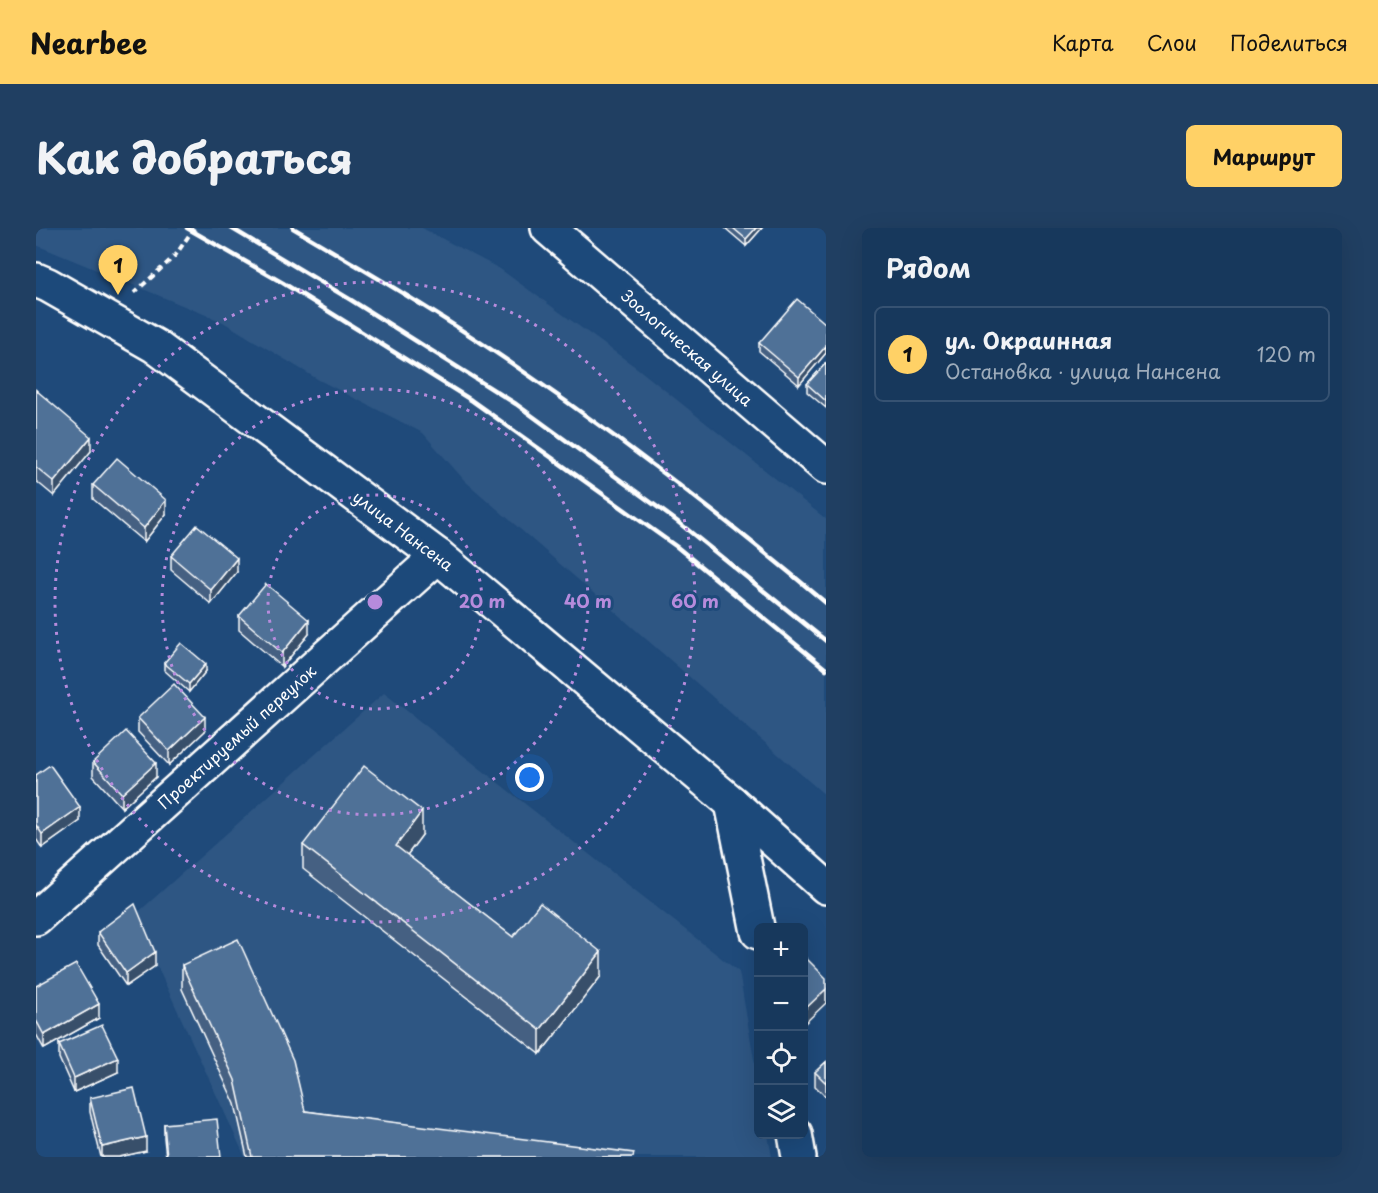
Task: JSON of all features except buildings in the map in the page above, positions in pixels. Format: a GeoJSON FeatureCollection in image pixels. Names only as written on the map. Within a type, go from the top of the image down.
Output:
{"type":"FeatureCollection","features":[{"type":"Feature","properties":{"kind":"main road","name":"Зоологическая улица"},"geometry":{"type":"LineString","coordinates":[[548,228],[826,467]]}},
{"type":"Feature","properties":{"kind":"main road","name":"улица Нансена"},"geometry":{"type":"LineString","coordinates":[[40,287],[106,318],[155,346],[438,556],[732,803],[826,887]]}},
{"type":"Feature","properties":{"kind":"main road","name":"Проектируемый переулок"},"geometry":{"type":"LineString","coordinates":[[36,918],[438,556]]}},
{"type":"Feature","properties":{"kind":"main road"},"geometry":{"type":"LineString","coordinates":[[732,803],[757,923]]}},
{"type":"Feature","properties":{"kind":"main road"},"geometry":{"type":"LineString","coordinates":[[796,1139],[799,1157]]}},
{"type":"Feature","properties":{"kind":"path"},"geometry":{"type":"LineString","coordinates":[[106,318],[175,256],[194,228]]}},
{"type":"Feature","properties":{"kind":"shaded area"},"geometry":{"type":"Polygon","coordinates":[[[36,228],[422,228],[500,269],[637,368],[826,519],[826,796],[465,481],[423,433],[319,380],[223,322],[36,245],[36,228]]]}},
{"type":"Feature","properties":{"kind":"shaded area"},"geometry":{"type":"Polygon","coordinates":[[[384,693],[739,972],[754,1060],[754,1139],[769,1139],[772,1157],[245,1157],[134,916],[384,693]]]}},
{"type":"Feature","properties":{"kind":"railway"},"geometry":{"type":"LineString","coordinates":[[187,228],[283,283],[471,400],[677,547],[826,669]]}},
{"type":"Feature","properties":{"kind":"railway"},"geometry":{"type":"LineString","coordinates":[[231,228],[516,404],[678,522],[826,641]]}},
{"type":"Feature","properties":{"kind":"railway"},"geometry":{"type":"LineString","coordinates":[[293,228],[433,312],[554,393],[673,480],[826,603]]}},
{"type":"Feature","properties":{"kind":"place","name":"ул. Окраинная"},"geometry":{"type":"Point","coordinates":[118,295]}}]}
